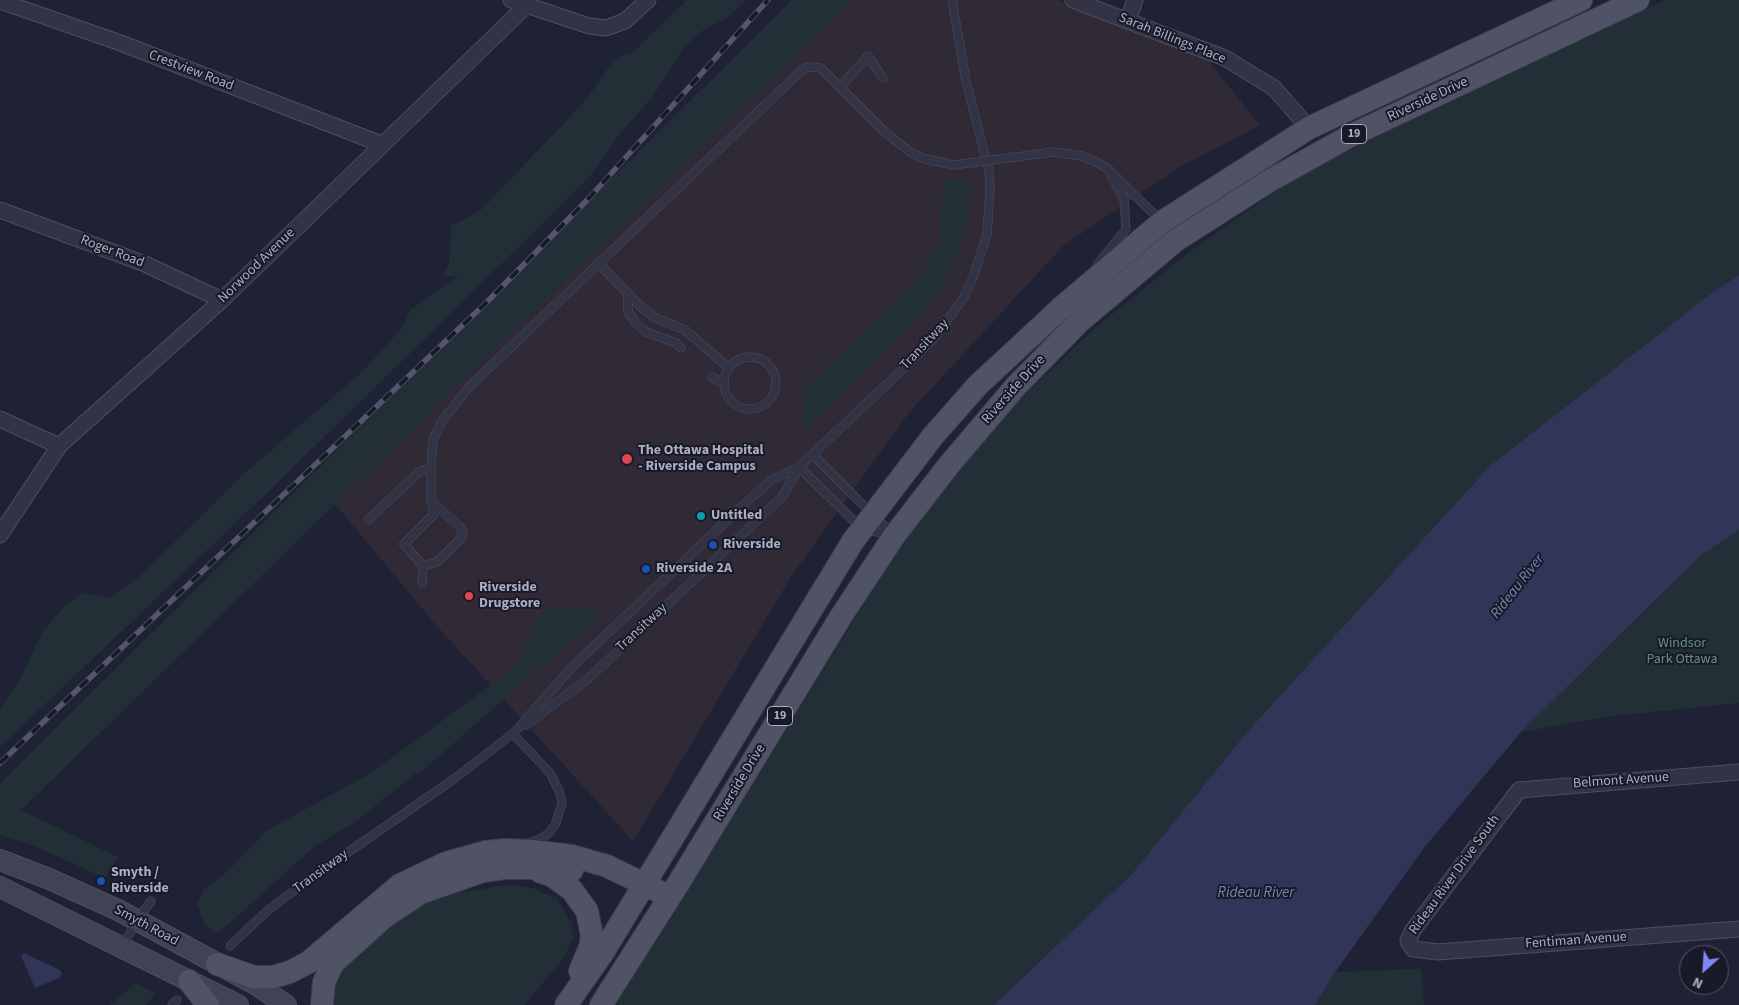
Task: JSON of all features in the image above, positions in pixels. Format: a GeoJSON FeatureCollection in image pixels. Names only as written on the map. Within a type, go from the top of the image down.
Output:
{"type":"FeatureCollection","features":[{"type":"Feature","properties":{"kind":"main road","name":"Riverside Drive"},"geometry":{"type":"LineString","coordinates":[[567,1004],[602,954],[867,521],[933,436],[978,385],[1061,308],[1169,232],[1309,128],[1581,0]]}},
{"type":"Feature","properties":{"kind":"main road","name":"Riverside Drive"},"geometry":{"type":"LineString","coordinates":[[601,1005],[666,903],[840,618],[894,536],[949,465],[1016,386],[1169,232],[1269,181],[1350,136],[1638,0]]}},
{"type":"Feature","properties":{"kind":"main road"},"geometry":{"type":"LineString","coordinates":[[217,964],[254,977],[274,977],[290,972],[309,962],[400,885],[455,860],[505,850],[572,856],[607,866],[666,903]]}},
{"type":"Feature","properties":{"kind":"main road","name":"Smyth Road"},"geometry":{"type":"LineString","coordinates":[[0,860],[47,878],[137,920],[255,984],[286,1005]]}},
{"type":"Feature","properties":{"kind":"main road"},"geometry":{"type":"LineString","coordinates":[[322,1005],[324,982],[332,963],[397,907],[420,893],[443,883],[483,871],[504,868],[556,868],[572,870],[641,889]]}},
{"type":"Feature","properties":{"kind":"main road"},"geometry":{"type":"LineString","coordinates":[[528,868],[551,875],[562,881],[581,900],[587,911],[592,936],[590,948],[567,1004]]}},
{"type":"Feature","properties":{"kind":"main road","name":"Smyth Road"},"geometry":{"type":"LineString","coordinates":[[0,887],[238,1005]]}},
{"type":"Feature","properties":{"kind":"main road"},"geometry":{"type":"LineString","coordinates":[[189,981],[208,1005]]}},
{"type":"Feature","properties":{"kind":"street"},"geometry":{"type":"LineString","coordinates":[[511,0],[589,26],[606,28],[625,21],[648,0]]}},
{"type":"Feature","properties":{"kind":"street","name":"Sarah Billings Place"},"geometry":{"type":"LineString","coordinates":[[1073,0],[1225,58],[1274,88],[1309,128]]}},
{"type":"Feature","properties":{"kind":"street"},"geometry":{"type":"LineString","coordinates":[[1128,20],[1135,0]]}},
{"type":"Feature","properties":{"kind":"street","name":"Crestview Road"},"geometry":{"type":"LineString","coordinates":[[0,1],[118,42],[381,144]]}},
{"type":"Feature","properties":{"kind":"street","name":"Norwood Avenue"},"geometry":{"type":"LineString","coordinates":[[0,535],[59,446],[222,300],[381,144],[526,6]]}},
{"type":"Feature","properties":{"kind":"street","name":"Roger Road"},"geometry":{"type":"LineString","coordinates":[[0,210],[145,264],[222,300]]}},
{"type":"Feature","properties":{"kind":"street"},"geometry":{"type":"LineString","coordinates":[[0,419],[59,446]]}},
{"type":"Feature","properties":{"kind":"street","name":"Belmont Avenue"},"geometry":{"type":"LineString","coordinates":[[1508,802],[1519,790],[1739,772]]}},
{"type":"Feature","properties":{"kind":"street","name":"Rideau River Drive South"},"geometry":{"type":"LineString","coordinates":[[1414,949],[1408,940],[1413,930],[1508,802]]}},
{"type":"Feature","properties":{"kind":"street","name":"Fentiman Avenue"},"geometry":{"type":"LineString","coordinates":[[1414,949],[1438,952],[1739,929]]}},
{"type":"Feature","properties":{"kind":"lane","name":"Transitway"},"geometry":{"type":"LineString","coordinates":[[513,734],[574,665],[738,510],[772,480],[799,467],[813,455],[937,335],[964,297],[982,254],[990,210],[989,171],[966,81],[952,0]]}},
{"type":"Feature","properties":{"kind":"lane"},"geometry":{"type":"LineString","coordinates":[[841,86],[868,56],[884,78]]}},
{"type":"Feature","properties":{"kind":"lane"},"geometry":{"type":"LineString","coordinates":[[422,583],[423,566],[404,544],[434,514],[431,500],[430,467],[433,439],[442,421],[469,386],[802,70],[808,67],[821,68],[885,132],[910,152],[922,158],[953,165],[1054,152],[1082,156],[1108,169],[1169,232]]}},
{"type":"Feature","properties":{"kind":"lane"},"geometry":{"type":"LineString","coordinates":[[1061,308],[1126,229],[1124,199],[1108,169]]}},
{"type":"Feature","properties":{"kind":"lane"},"geometry":{"type":"LineString","coordinates":[[598,263],[628,295],[656,318],[685,330],[729,368]]}},
{"type":"Feature","properties":{"kind":"lane"},"geometry":{"type":"LineString","coordinates":[[628,295],[628,312],[636,323],[646,332],[676,344],[681,348]]}},
{"type":"Feature","properties":{"kind":"lane"},"geometry":{"type":"LineString","coordinates":[[712,377],[724,384],[731,400],[746,408],[763,405],[774,392],[775,376],[766,362],[750,357],[742,358],[729,368],[724,384]]}},
{"type":"Feature","properties":{"kind":"lane"},"geometry":{"type":"LineString","coordinates":[[813,455],[867,521],[894,536]]}},
{"type":"Feature","properties":{"kind":"lane"},"geometry":{"type":"LineString","coordinates":[[368,520],[419,472],[430,467]]}},
{"type":"Feature","properties":{"kind":"lane","name":"Transitway"},"geometry":{"type":"LineString","coordinates":[[230,946],[267,912],[308,880],[454,779],[595,673],[783,496],[799,467]]}},
{"type":"Feature","properties":{"kind":"lane"},"geometry":{"type":"LineString","coordinates":[[799,467],[867,521],[894,536]]}},
{"type":"Feature","properties":{"kind":"lane"},"geometry":{"type":"LineString","coordinates":[[423,566],[437,562],[461,538],[463,533],[460,526],[431,500]]}},
{"type":"Feature","properties":{"kind":"lane"},"geometry":{"type":"LineString","coordinates":[[505,850],[540,839],[548,833],[555,825],[562,804],[556,783],[550,773],[513,734]]}},
{"type":"Feature","properties":{"kind":"lane"},"geometry":{"type":"LineString","coordinates":[[122,947],[137,920],[151,901]]}},
{"type":"Feature","properties":{"kind":"shaded area","name":"The Ottawa Hospital - Riverside Campus"},"geometry":{"type":"Polygon","coordinates":[[[842,0],[1058,0],[1202,53],[1260,125],[1182,166],[1064,245],[908,414],[792,575],[633,841],[435,624],[335,504],[496,337],[842,0]]]}},
{"type":"Feature","properties":{"kind":"green space"},"geometry":{"type":"Polygon","coordinates":[[[687,0],[746,0],[728,17],[702,31],[685,46],[652,98],[621,132],[590,177],[266,494],[0,747],[0,709],[20,680],[42,632],[62,609],[79,595],[87,593],[108,598],[138,578],[246,472],[362,372],[401,329],[411,309],[458,276],[443,277],[449,263],[451,226],[481,210],[587,99],[612,62],[618,57],[632,53],[687,0]]]}},
{"type":"Feature","properties":{"kind":"green space"},"geometry":{"type":"Polygon","coordinates":[[[792,0],[853,0],[21,810],[118,857],[105,878],[32,845],[0,835],[0,783],[792,0]]]}},
{"type":"Feature","properties":{"kind":"green space"},"geometry":{"type":"Polygon","coordinates":[[[1665,0],[1739,0],[1739,275],[1712,293],[1132,874],[994,1005],[612,1005],[661,934],[902,542],[1013,406],[1094,329],[1189,252],[1283,186],[1386,131],[1665,0]]]}},
{"type":"Feature","properties":{"kind":"green space"},"geometry":{"type":"Polygon","coordinates":[[[944,179],[970,180],[968,225],[951,270],[924,312],[807,429],[803,429],[805,387],[918,280],[939,243],[944,179]]]}},
{"type":"Feature","properties":{"kind":"green space","name":"Windsor Park Ottawa"},"geometry":{"type":"Polygon","coordinates":[[[1739,530],[1739,703],[1614,716],[1521,732],[1699,557],[1739,530]]]}},
{"type":"Feature","properties":{"kind":"green space"},"geometry":{"type":"Polygon","coordinates":[[[582,606],[594,612],[598,618],[588,629],[575,637],[421,772],[415,774],[354,823],[316,845],[223,929],[217,933],[205,925],[197,904],[203,890],[227,872],[266,831],[369,774],[502,677],[523,654],[532,626],[548,609],[582,606]]]}},
{"type":"Feature","properties":{"kind":"green space"},"geometry":{"type":"Polygon","coordinates":[[[508,885],[532,888],[557,898],[572,924],[573,938],[564,958],[524,1005],[332,1005],[336,978],[350,961],[415,907],[448,894],[508,885]]]}},
{"type":"Feature","properties":{"kind":"green space"},"geometry":{"type":"Polygon","coordinates":[[[1421,969],[1424,1005],[1315,1005],[1335,972],[1421,969]]]}},
{"type":"Feature","properties":{"kind":"green space"},"geometry":{"type":"Polygon","coordinates":[[[136,983],[156,994],[145,1005],[110,1005],[136,983]]]}},
{"type":"Feature","properties":{"kind":"water","name":"Rideau River"},"geometry":{"type":"Polygon","coordinates":[[[1739,275],[1739,530],[1699,557],[1521,732],[1424,848],[1335,972],[1315,1005],[994,1005],[1132,874],[1249,730],[1490,466],[1712,293],[1739,275]]]}},
{"type":"Feature","properties":{"kind":"water"},"geometry":{"type":"Polygon","coordinates":[[[24,953],[60,970],[62,974],[59,978],[35,988],[21,956],[24,953]]]}},
{"type":"Feature","properties":{"kind":"railway"},"geometry":{"type":"LineString","coordinates":[[0,763],[486,303],[590,197],[768,0]]}},
{"type":"Feature","properties":{"kind":"place","name":"The Ottawa Hospital - Riverside Campus"},"geometry":{"type":"Point","coordinates":[627,459]}},
{"type":"Feature","properties":{"kind":"place","name":"Untitled"},"geometry":{"type":"Point","coordinates":[701,516]}},
{"type":"Feature","properties":{"kind":"place","name":"Riverside"},"geometry":{"type":"Point","coordinates":[713,545]}},
{"type":"Feature","properties":{"kind":"place","name":"Riverside 2A"},"geometry":{"type":"Point","coordinates":[646,569]}},
{"type":"Feature","properties":{"kind":"place","name":"Riverside Drugstore"},"geometry":{"type":"Point","coordinates":[469,596]}},
{"type":"Feature","properties":{"kind":"place","name":"Smyth / Riverside"},"geometry":{"type":"Point","coordinates":[101,881]}}]}
